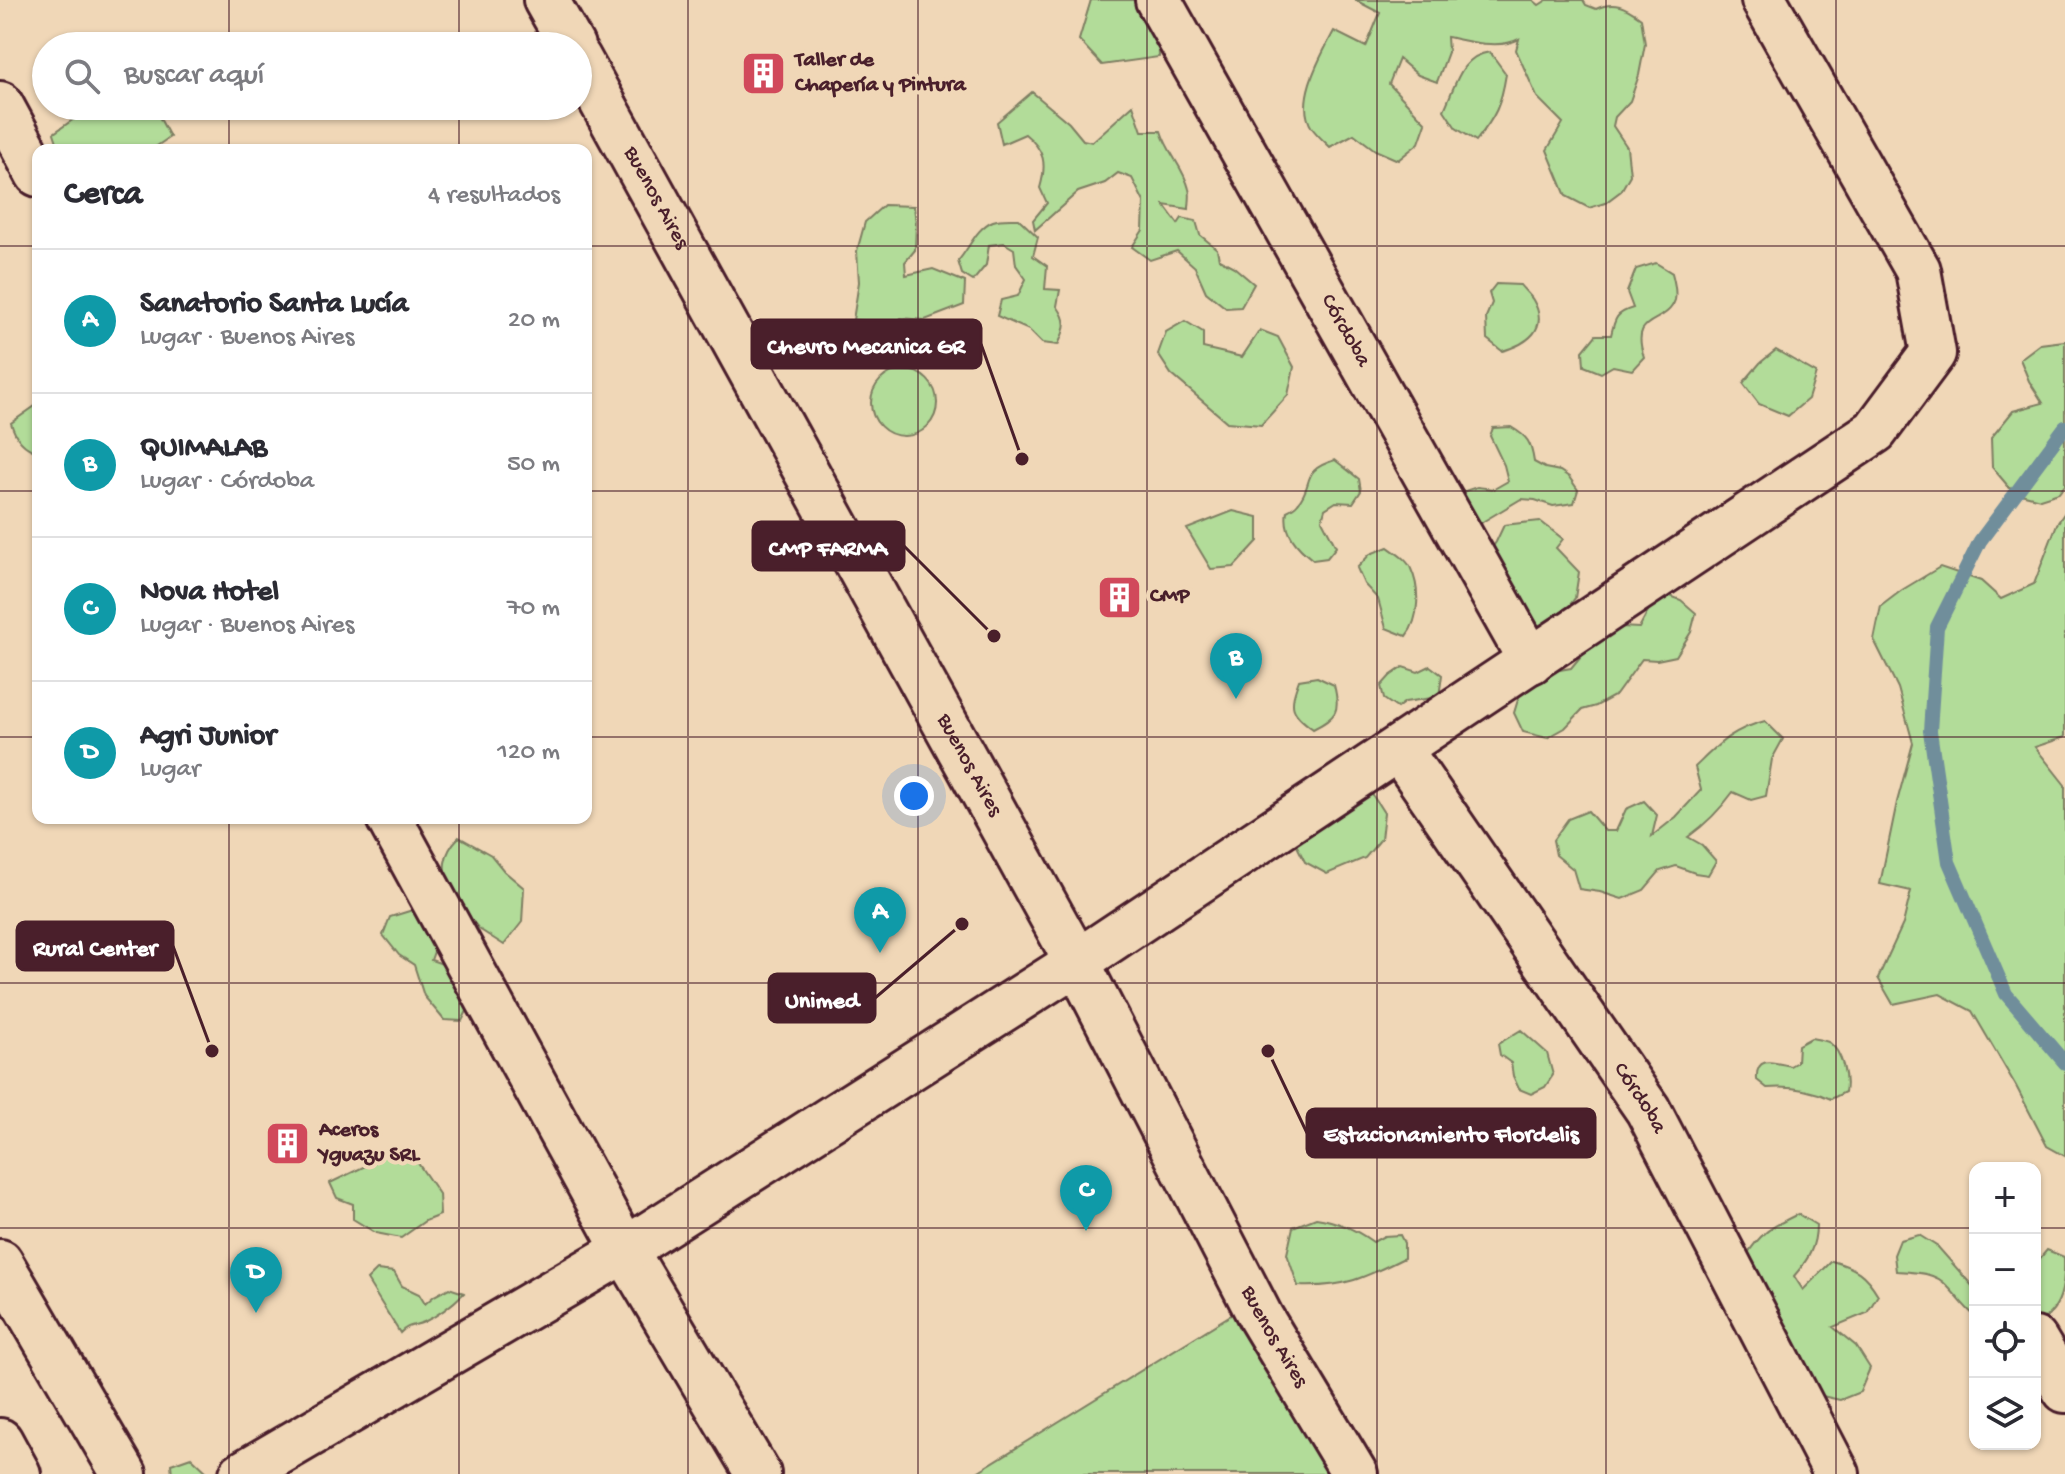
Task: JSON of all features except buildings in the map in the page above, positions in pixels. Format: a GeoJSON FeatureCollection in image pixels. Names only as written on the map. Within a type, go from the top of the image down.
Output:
{"type":"FeatureCollection","features":[{"type":"Feature","properties":{"kind":"main road"},"geometry":{"type":"LineString","coordinates":[[546,0],[564,32]]}},
{"type":"Feature","properties":{"kind":"main road","name":"Córdoba"},"geometry":{"type":"LineString","coordinates":[[1158,0],[1531,661]]}},
{"type":"Feature","properties":{"kind":"main road"},"geometry":{"type":"LineString","coordinates":[[242,1474],[625,1250],[1077,962],[1875,431],[1933,353],[1918,270],[1764,0]]}},
{"type":"Feature","properties":{"kind":"main road","name":"Buenos Aires"},"geometry":{"type":"LineString","coordinates":[[592,83],[1077,962],[1256,1310],[1355,1474]]}},
{"type":"Feature","properties":{"kind":"main road"},"geometry":{"type":"LineString","coordinates":[[0,104],[32,163]]}},
{"type":"Feature","properties":{"kind":"main road","name":"Córdoba"},"geometry":{"type":"LineString","coordinates":[[1399,749],[1648,1110],[1837,1474]]}},
{"type":"Feature","properties":{"kind":"main road"},"geometry":{"type":"LineString","coordinates":[[392,824],[625,1250],[758,1474]]}},
{"type":"Feature","properties":{"kind":"main road"},"geometry":{"type":"LineString","coordinates":[[0,1262],[124,1474]]}},
{"type":"Feature","properties":{"kind":"main road"},"geometry":{"type":"LineString","coordinates":[[2041,1350],[2065,1390]]}},
{"type":"Feature","properties":{"kind":"main road"},"geometry":{"type":"LineString","coordinates":[[0,1441],[18,1474]]}},
{"type":"Feature","properties":{"kind":"green space"},"geometry":{"type":"Polygon","coordinates":[[[1091,0],[1157,0],[1159,57],[1102,65],[1079,40],[1091,0]]]}},
{"type":"Feature","properties":{"kind":"green space"},"geometry":{"type":"Polygon","coordinates":[[[1355,0],[1533,0],[1539,5],[1547,0],[1583,0],[1586,5],[1596,9],[1620,6],[1641,18],[1645,44],[1639,75],[1630,101],[1615,117],[1613,126],[1627,147],[1630,175],[1621,191],[1605,203],[1589,208],[1566,196],[1547,150],[1563,123],[1537,97],[1516,50],[1519,39],[1493,44],[1447,37],[1448,52],[1437,82],[1418,75],[1399,59],[1389,84],[1426,123],[1419,143],[1398,160],[1375,150],[1354,134],[1330,147],[1314,131],[1307,117],[1308,92],[1334,31],[1366,47],[1380,13],[1355,0]]]}},
{"type":"Feature","properties":{"kind":"green space"},"geometry":{"type":"Polygon","coordinates":[[[1490,52],[1506,74],[1497,110],[1476,141],[1456,128],[1444,110],[1465,66],[1472,59],[1490,52]]]}},
{"type":"Feature","properties":{"kind":"green space"},"geometry":{"type":"Polygon","coordinates":[[[1032,92],[1069,123],[1083,140],[1092,142],[1133,105],[1142,131],[1161,131],[1187,181],[1190,194],[1189,209],[1164,205],[1178,224],[1182,218],[1196,221],[1200,235],[1217,249],[1219,259],[1254,284],[1241,307],[1226,308],[1206,292],[1195,267],[1177,251],[1150,260],[1132,247],[1143,230],[1144,202],[1132,178],[1118,173],[1105,183],[1078,192],[1035,230],[1033,220],[1047,203],[1040,188],[1043,158],[1025,134],[1002,144],[997,122],[1032,92]]]}},
{"type":"Feature","properties":{"kind":"green space"},"geometry":{"type":"Polygon","coordinates":[[[73,120],[161,120],[170,137],[160,144],[58,144],[54,133],[73,120]]]}},
{"type":"Feature","properties":{"kind":"green space"},"geometry":{"type":"Polygon","coordinates":[[[884,205],[914,206],[915,250],[905,262],[906,275],[933,269],[965,282],[964,305],[925,320],[901,318],[896,324],[853,320],[859,282],[857,251],[865,222],[884,205]]]}},
{"type":"Feature","properties":{"kind":"green space"},"geometry":{"type":"Polygon","coordinates":[[[1019,219],[1038,237],[1033,256],[1047,266],[1045,289],[1060,290],[1057,306],[1065,325],[1058,345],[1042,343],[1029,330],[997,316],[1001,300],[1018,296],[1026,279],[1016,265],[1014,249],[1004,243],[989,245],[986,265],[973,281],[962,274],[958,261],[987,224],[996,220],[1019,219]]]}},
{"type":"Feature","properties":{"kind":"green space"},"geometry":{"type":"Polygon","coordinates":[[[1656,263],[1672,273],[1676,297],[1670,308],[1645,326],[1641,333],[1644,357],[1632,370],[1613,366],[1601,373],[1584,366],[1583,351],[1596,335],[1611,335],[1617,317],[1633,308],[1627,292],[1636,269],[1656,263]]]}},
{"type":"Feature","properties":{"kind":"green space"},"geometry":{"type":"Polygon","coordinates":[[[1496,284],[1520,285],[1533,300],[1539,319],[1533,334],[1520,344],[1502,351],[1487,339],[1486,317],[1492,303],[1489,293],[1496,284]]]}},
{"type":"Feature","properties":{"kind":"green space"},"geometry":{"type":"Polygon","coordinates":[[[1185,321],[1203,332],[1203,348],[1242,357],[1260,330],[1278,337],[1294,367],[1288,395],[1261,425],[1227,422],[1171,374],[1158,354],[1166,332],[1185,321]]]}},
{"type":"Feature","properties":{"kind":"green space"},"geometry":{"type":"Polygon","coordinates":[[[2065,341],[2065,485],[2059,493],[2040,499],[2013,492],[1992,467],[1991,438],[2013,411],[2043,403],[2020,359],[2040,344],[2065,341]]]}},
{"type":"Feature","properties":{"kind":"green space"},"geometry":{"type":"Polygon","coordinates":[[[1776,350],[1816,373],[1808,399],[1788,416],[1759,404],[1743,383],[1776,350]]]}},
{"type":"Feature","properties":{"kind":"green space"},"geometry":{"type":"Polygon","coordinates":[[[904,370],[917,373],[927,380],[934,390],[937,403],[934,416],[927,426],[917,433],[904,436],[891,433],[881,426],[874,416],[871,403],[874,390],[881,380],[891,373],[904,370]]]}},
{"type":"Feature","properties":{"kind":"green space"},"geometry":{"type":"Polygon","coordinates":[[[32,408],[32,450],[20,441],[11,423],[32,408]]]}},
{"type":"Feature","properties":{"kind":"green space"},"geometry":{"type":"Polygon","coordinates":[[[1511,427],[1528,441],[1534,462],[1569,477],[1578,490],[1574,503],[1553,506],[1521,499],[1467,534],[1459,493],[1477,487],[1494,489],[1508,481],[1490,436],[1493,428],[1511,427]]]}},
{"type":"Feature","properties":{"kind":"green space"},"geometry":{"type":"Polygon","coordinates":[[[1335,460],[1359,479],[1361,491],[1353,503],[1336,502],[1325,509],[1322,520],[1336,547],[1327,558],[1313,560],[1292,539],[1287,526],[1287,511],[1296,506],[1303,496],[1312,473],[1335,460]]]}},
{"type":"Feature","properties":{"kind":"green space"},"geometry":{"type":"Polygon","coordinates":[[[1233,511],[1258,517],[1258,541],[1234,567],[1211,569],[1187,529],[1233,511]]]}},
{"type":"Feature","properties":{"kind":"green space"},"geometry":{"type":"Polygon","coordinates":[[[2065,512],[2065,737],[2035,747],[2065,785],[2065,1156],[2047,1146],[1972,1011],[1940,994],[1893,1004],[1878,978],[1903,924],[1911,891],[1880,884],[1913,743],[1898,688],[1874,640],[1881,606],[1940,567],[1981,581],[2001,599],[2034,584],[2057,524],[2065,512]]]}},
{"type":"Feature","properties":{"kind":"green space"},"geometry":{"type":"Polygon","coordinates":[[[1540,521],[1563,539],[1556,548],[1579,572],[1575,598],[1558,621],[1533,634],[1472,576],[1504,525],[1540,521]]]}},
{"type":"Feature","properties":{"kind":"green space"},"geometry":{"type":"Polygon","coordinates":[[[1388,547],[1407,563],[1416,585],[1416,612],[1406,636],[1386,628],[1378,599],[1364,584],[1357,568],[1370,554],[1388,547]]]}},
{"type":"Feature","properties":{"kind":"green space"},"geometry":{"type":"Polygon","coordinates":[[[1665,594],[1681,600],[1696,613],[1691,632],[1676,656],[1642,659],[1616,695],[1582,710],[1565,728],[1547,738],[1523,732],[1514,713],[1520,693],[1548,672],[1571,668],[1590,645],[1620,627],[1639,628],[1649,609],[1665,594]]]}},
{"type":"Feature","properties":{"kind":"green space"},"geometry":{"type":"Polygon","coordinates":[[[1430,666],[1442,675],[1439,697],[1405,702],[1397,708],[1384,699],[1381,686],[1390,676],[1403,667],[1418,672],[1430,666]]]}},
{"type":"Feature","properties":{"kind":"green space"},"geometry":{"type":"Polygon","coordinates":[[[1317,677],[1334,685],[1337,702],[1332,717],[1313,729],[1296,713],[1293,703],[1299,680],[1317,677]]]}},
{"type":"Feature","properties":{"kind":"green space"},"geometry":{"type":"Polygon","coordinates":[[[1765,721],[1783,739],[1772,759],[1766,796],[1751,800],[1733,792],[1688,837],[1702,845],[1716,861],[1708,875],[1676,866],[1660,871],[1644,890],[1622,899],[1579,889],[1573,869],[1556,855],[1553,840],[1568,819],[1588,811],[1605,831],[1616,831],[1626,809],[1644,801],[1657,815],[1652,836],[1676,817],[1701,790],[1695,767],[1735,733],[1765,721]]]}},
{"type":"Feature","properties":{"kind":"green space"},"geometry":{"type":"Polygon","coordinates":[[[1336,773],[1368,788],[1384,813],[1381,839],[1365,858],[1327,874],[1305,862],[1297,846],[1290,808],[1310,780],[1336,773]]]}},
{"type":"Feature","properties":{"kind":"green space"},"geometry":{"type":"Polygon","coordinates":[[[459,837],[491,855],[524,888],[522,922],[504,945],[479,929],[465,912],[449,902],[446,860],[459,837]]]}},
{"type":"Feature","properties":{"kind":"green space"},"geometry":{"type":"Polygon","coordinates":[[[416,909],[440,935],[431,960],[457,973],[475,995],[462,1021],[444,1020],[424,996],[414,965],[399,955],[383,935],[390,917],[416,909]]]}},
{"type":"Feature","properties":{"kind":"green space"},"geometry":{"type":"Polygon","coordinates":[[[1521,1030],[1547,1053],[1553,1075],[1545,1087],[1531,1094],[1519,1089],[1511,1063],[1500,1055],[1498,1044],[1521,1030]]]}},
{"type":"Feature","properties":{"kind":"green space"},"geometry":{"type":"Polygon","coordinates":[[[1811,1038],[1828,1042],[1838,1052],[1845,1073],[1845,1092],[1831,1099],[1800,1089],[1767,1088],[1757,1080],[1759,1066],[1763,1063],[1790,1066],[1797,1062],[1798,1045],[1811,1038]]]}},
{"type":"Feature","properties":{"kind":"green space"},"geometry":{"type":"Polygon","coordinates":[[[384,1151],[413,1156],[439,1194],[440,1215],[425,1221],[401,1238],[376,1233],[353,1219],[353,1204],[337,1198],[330,1183],[376,1161],[384,1151]]]}},
{"type":"Feature","properties":{"kind":"green space"},"geometry":{"type":"Polygon","coordinates":[[[1798,1214],[1816,1225],[1810,1253],[1794,1276],[1803,1290],[1832,1261],[1859,1272],[1878,1295],[1867,1313],[1833,1327],[1856,1346],[1870,1368],[1860,1392],[1840,1400],[1822,1396],[1803,1377],[1744,1259],[1767,1232],[1798,1214]]]}},
{"type":"Feature","properties":{"kind":"green space"},"geometry":{"type":"Polygon","coordinates":[[[1316,1218],[1346,1226],[1373,1242],[1384,1236],[1400,1235],[1404,1243],[1404,1258],[1353,1280],[1298,1286],[1287,1254],[1293,1227],[1316,1218]]]}},
{"type":"Feature","properties":{"kind":"green space"},"geometry":{"type":"Polygon","coordinates":[[[1919,1235],[1938,1247],[1969,1282],[1969,1311],[1942,1281],[1924,1274],[1896,1271],[1894,1255],[1900,1240],[1919,1235]]]}},
{"type":"Feature","properties":{"kind":"green space"},"geometry":{"type":"Polygon","coordinates":[[[2047,1250],[2064,1257],[2064,1277],[2057,1304],[2041,1320],[2041,1306],[2041,1257],[2047,1250]]]}},
{"type":"Feature","properties":{"kind":"green space"},"geometry":{"type":"Polygon","coordinates":[[[377,1270],[394,1272],[402,1286],[419,1294],[425,1304],[449,1288],[464,1293],[435,1316],[400,1333],[367,1280],[377,1270]]]}},
{"type":"Feature","properties":{"kind":"green space"},"geometry":{"type":"Polygon","coordinates":[[[1252,1302],[1339,1474],[974,1474],[1252,1302]]]}},
{"type":"Feature","properties":{"kind":"green space"},"geometry":{"type":"Polygon","coordinates":[[[191,1457],[209,1474],[172,1474],[171,1464],[191,1457]]]}},
{"type":"Feature","properties":{"kind":"waterway"},"geometry":{"type":"LineString","coordinates":[[2065,427],[1980,541],[1937,627],[1930,731],[1949,862],[2006,994],[2065,1063]]}},
{"type":"Feature","properties":{"kind":"place","name":"Taller de Chapería y Pintura"},"geometry":{"type":"Point","coordinates":[764,74]}},
{"type":"Feature","properties":{"kind":"place","name":"Chevro Mecanica GR"},"geometry":{"type":"Point","coordinates":[1022,459]}},
{"type":"Feature","properties":{"kind":"place","name":"CMP"},"geometry":{"type":"Point","coordinates":[1119,597]}},
{"type":"Feature","properties":{"kind":"place","name":"CMP FARMA"},"geometry":{"type":"Point","coordinates":[994,636]}},
{"type":"Feature","properties":{"kind":"place","name":"QUIMALAB"},"geometry":{"type":"Point","coordinates":[1236,699]}},
{"type":"Feature","properties":{"kind":"place","name":"Unimed"},"geometry":{"type":"Point","coordinates":[962,924]}},
{"type":"Feature","properties":{"kind":"place","name":"Sanatorio Santa Lucía"},"geometry":{"type":"Point","coordinates":[880,953]}},
{"type":"Feature","properties":{"kind":"place","name":"Rural Center"},"geometry":{"type":"Point","coordinates":[212,1051]}},
{"type":"Feature","properties":{"kind":"place","name":"Estacionamiento Flordelis"},"geometry":{"type":"Point","coordinates":[1268,1051]}},
{"type":"Feature","properties":{"kind":"place","name":"Aceros Yguazu SRL"},"geometry":{"type":"Point","coordinates":[288,1144]}},
{"type":"Feature","properties":{"kind":"place","name":"Nova Hotel"},"geometry":{"type":"Point","coordinates":[1086,1231]}},
{"type":"Feature","properties":{"kind":"place","name":"Agri Junior"},"geometry":{"type":"Point","coordinates":[256,1313]}}]}
